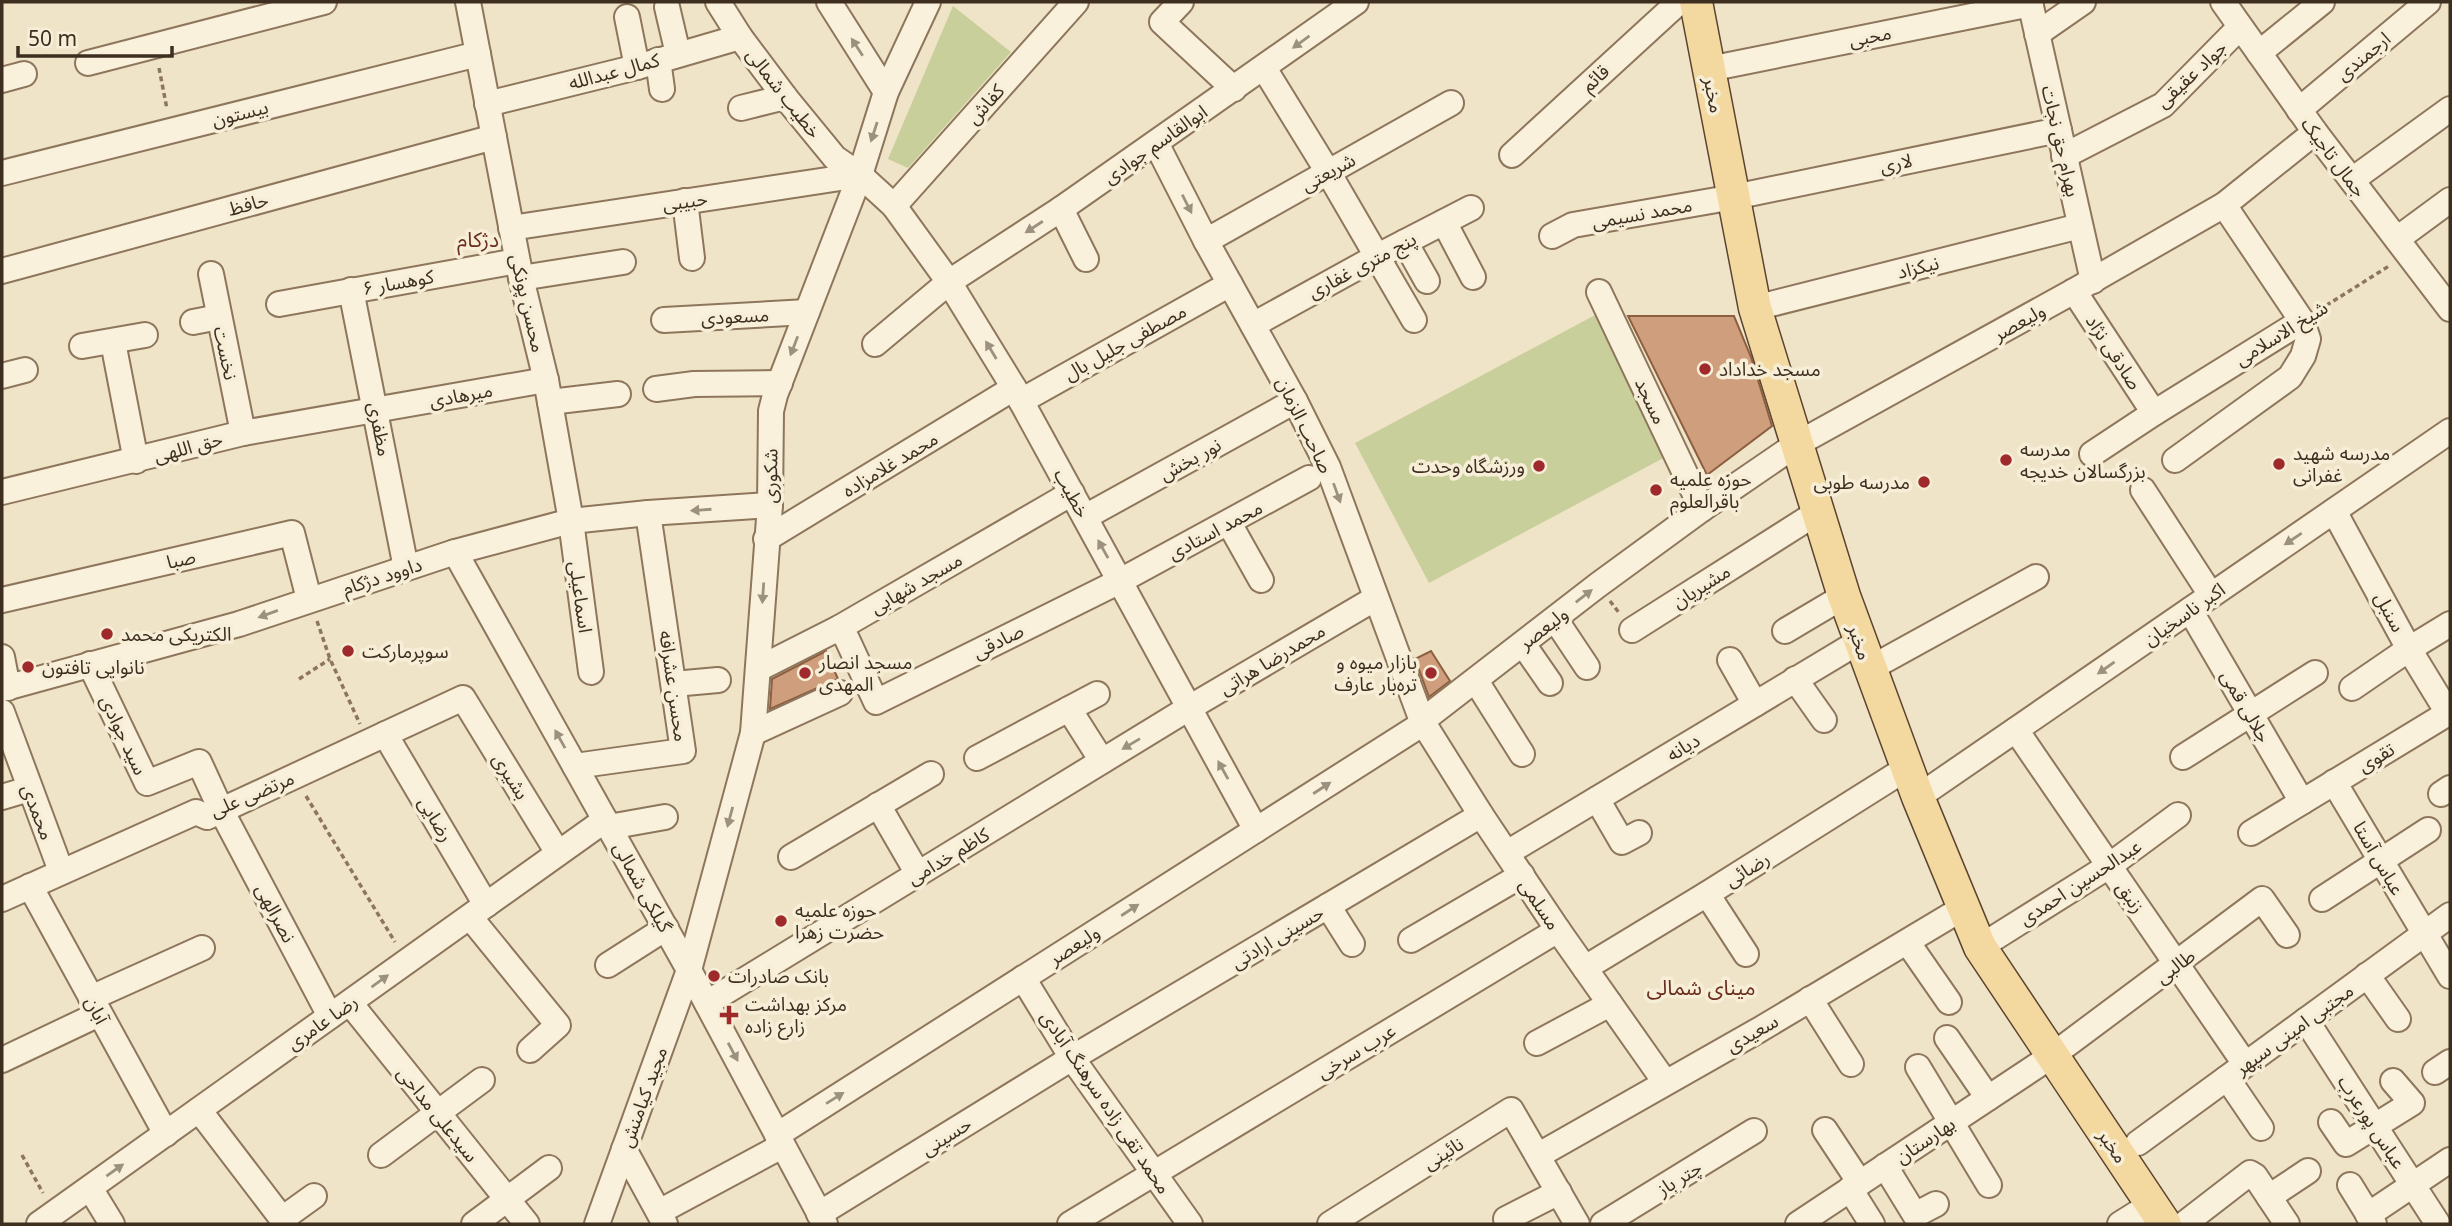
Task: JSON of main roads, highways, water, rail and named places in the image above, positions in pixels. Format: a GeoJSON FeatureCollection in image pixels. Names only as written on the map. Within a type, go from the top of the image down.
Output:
{"type":"FeatureCollection","features":[{"type":"Feature","properties":{"kind":"main road","name":"مخبر"},"geometry":{"type":"LineString","coordinates":[[1696,2],[1755,308],[1844,596],[1918,797],[1980,947],[2158,1214]]}},
{"type":"Feature","properties":{"kind":"place","name":"مسجد خداداد"},"geometry":{"type":"Point","coordinates":[1705,369]}},
{"type":"Feature","properties":{"kind":"place","name":"مدرسه بزرگسالان خدیجه"},"geometry":{"type":"Point","coordinates":[2006,460]}},
{"type":"Feature","properties":{"kind":"place","name":"مدرسه شهید غفرانی"},"geometry":{"type":"Point","coordinates":[2279,464]}},
{"type":"Feature","properties":{"kind":"place","name":"ورزشگاه وحدت"},"geometry":{"type":"Point","coordinates":[1539,466]}},
{"type":"Feature","properties":{"kind":"place","name":"مدرسه طوبی"},"geometry":{"type":"Point","coordinates":[1924,482]}},
{"type":"Feature","properties":{"kind":"place","name":"حوزه علمیه باقرالعلوم"},"geometry":{"type":"Point","coordinates":[1656,490]}},
{"type":"Feature","properties":{"kind":"place","name":"الکتریکی محمد"},"geometry":{"type":"Point","coordinates":[107,634]}},
{"type":"Feature","properties":{"kind":"place","name":"سوپرمارکت"},"geometry":{"type":"Point","coordinates":[348,651]}},
{"type":"Feature","properties":{"kind":"place","name":"نانوایی تافتون"},"geometry":{"type":"Point","coordinates":[28,667]}},
{"type":"Feature","properties":{"kind":"place","name":"مسجد انصار المهدی"},"geometry":{"type":"Point","coordinates":[805,673]}},
{"type":"Feature","properties":{"kind":"place","name":"بازار میوه و تره‌بار عارف"},"geometry":{"type":"Point","coordinates":[1431,673]}},
{"type":"Feature","properties":{"kind":"place","name":"حوزه علمیه حضرت زهرا"},"geometry":{"type":"Point","coordinates":[781,921]}},
{"type":"Feature","properties":{"kind":"place","name":"بانک صادرات"},"geometry":{"type":"Point","coordinates":[714,976]}},
{"type":"Feature","properties":{"kind":"place","name":"مرکز بهداشت زارع زاده"},"geometry":{"type":"Point","coordinates":[729,1015]}},
{"type":"Feature","properties":{"kind":"district","name":"دژکام"},"geometry":{"type":"Point","coordinates":[478,240]}},
{"type":"Feature","properties":{"kind":"district","name":"مینای شمالی"},"geometry":{"type":"Point","coordinates":[1701,988]}}]}
